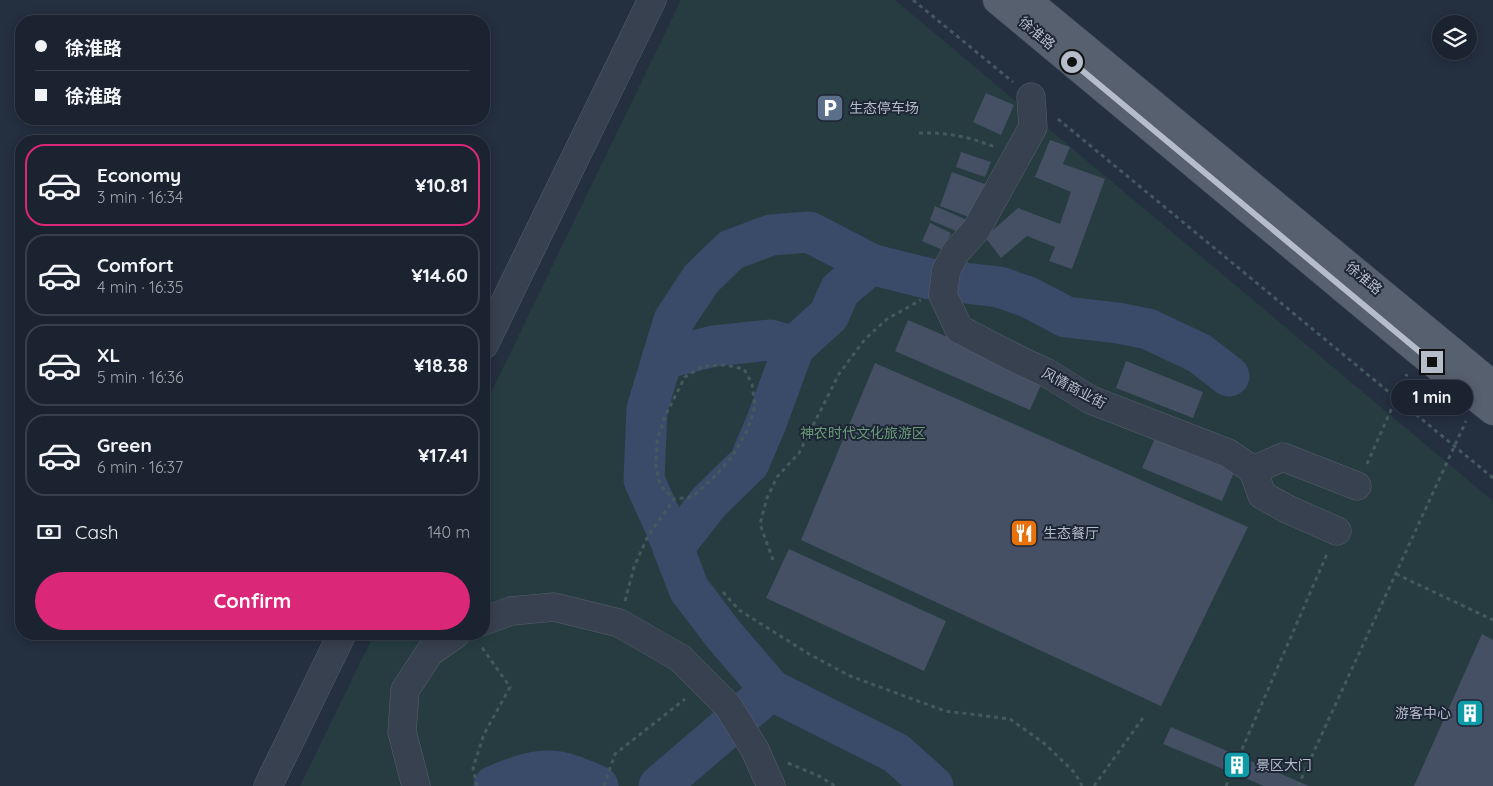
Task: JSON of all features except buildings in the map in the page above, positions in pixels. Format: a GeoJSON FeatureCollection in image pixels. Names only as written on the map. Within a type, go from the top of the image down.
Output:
{"type":"FeatureCollection","features":[{"type":"Feature","properties":{"kind":"main road","name":"徐淮路"},"geometry":{"type":"LineString","coordinates":[[997,0],[1417,350],[1488,398]]}},
{"type":"Feature","properties":{"kind":"main road","name":"徐淮路"},"geometry":{"type":"LineString","coordinates":[[1027,0],[1488,398]]}},
{"type":"Feature","properties":{"kind":"street"},"geometry":{"type":"LineString","coordinates":[[490,333],[652,0]]}},
{"type":"Feature","properties":{"kind":"street"},"geometry":{"type":"LineString","coordinates":[[945,283],[956,252],[976,230],[1033,127],[1032,97]]}},
{"type":"Feature","properties":{"kind":"street","name":"风情商业街"},"geometry":{"type":"LineString","coordinates":[[945,283],[959,329],[1047,373],[1091,400],[1228,453],[1253,470]]}},
{"type":"Feature","properties":{"kind":"street"},"geometry":{"type":"LineString","coordinates":[[1337,531],[1287,509],[1262,495],[1253,470],[1283,457],[1357,486]]}},
{"type":"Feature","properties":{"kind":"street"},"geometry":{"type":"LineString","coordinates":[[490,623],[512,611],[554,607],[619,623],[680,658],[706,683],[728,706],[762,766]]}},
{"type":"Feature","properties":{"kind":"street"},"geometry":{"type":"LineString","coordinates":[[268,786],[339,640]]}},
{"type":"Feature","properties":{"kind":"street"},"geometry":{"type":"LineString","coordinates":[[416,786],[402,732],[406,690],[430,652],[455,640]]}},
{"type":"Feature","properties":{"kind":"path"},"geometry":{"type":"LineString","coordinates":[[913,0],[1493,478]]}},
{"type":"Feature","properties":{"kind":"path"},"geometry":{"type":"LineString","coordinates":[[919,133],[937,132],[966,136],[1016,156]]}},
{"type":"Feature","properties":{"kind":"path"},"geometry":{"type":"LineString","coordinates":[[773,560],[760,524],[767,498],[777,477],[799,453],[839,374],[864,339],[887,318],[945,283]]}},
{"type":"Feature","properties":{"kind":"path"},"geometry":{"type":"LineString","coordinates":[[1357,486],[1417,350]]}},
{"type":"Feature","properties":{"kind":"path"},"geometry":{"type":"LineString","coordinates":[[619,623],[634,567],[648,536],[674,499],[692,497],[712,479],[732,457],[747,431],[755,406],[752,384],[744,369],[725,365],[703,366],[685,377],[665,416],[657,441],[656,466],[660,485],[674,499]]}},
{"type":"Feature","properties":{"kind":"path"},"geometry":{"type":"LineString","coordinates":[[1298,786],[1455,446],[1488,398]]}},
{"type":"Feature","properties":{"kind":"path"},"geometry":{"type":"LineString","coordinates":[[1226,786],[1337,531]]}},
{"type":"Feature","properties":{"kind":"path"},"geometry":{"type":"LineString","coordinates":[[1396,574],[1493,620]]}},
{"type":"Feature","properties":{"kind":"path"},"geometry":{"type":"LineString","coordinates":[[723,592],[738,610],[809,654],[850,676],[945,711],[1010,719],[1045,744],[1075,773],[1082,786]]}},
{"type":"Feature","properties":{"kind":"path"},"geometry":{"type":"LineString","coordinates":[[477,786],[473,768],[484,734],[510,687],[478,640]]}},
{"type":"Feature","properties":{"kind":"path"},"geometry":{"type":"LineString","coordinates":[[604,786],[615,754],[706,683]]}},
{"type":"Feature","properties":{"kind":"path"},"geometry":{"type":"LineString","coordinates":[[1094,786],[1145,715]]}},
{"type":"Feature","properties":{"kind":"path"},"geometry":{"type":"LineString","coordinates":[[762,766],[778,760],[822,777],[833,786]]}},
{"type":"Feature","properties":{"kind":"green space","name":"神农时代文化旅游区"},"geometry":{"type":"Polygon","coordinates":[[[681,0],[895,0],[1493,501],[1493,786],[300,786],[371,640],[490,640],[490,395],[681,0]]]}},
{"type":"Feature","properties":{"kind":"waterway"},"geometry":{"type":"LineString","coordinates":[[771,690],[723,634],[689,589],[664,524],[644,480],[647,409],[674,320],[701,279],[731,250],[771,235],[809,232],[871,264],[930,279],[999,287],[1028,297],[1066,317],[1118,323],[1148,329],[1199,353],[1229,376]]}},
{"type":"Feature","properties":{"kind":"waterway"},"geometry":{"type":"LineString","coordinates":[[673,548],[709,502],[749,463],[794,347],[829,315],[840,290],[871,264]]}},
{"type":"Feature","properties":{"kind":"waterway"},"geometry":{"type":"LineString","coordinates":[[662,359],[714,346],[771,340],[794,347]]}},
{"type":"Feature","properties":{"kind":"waterway"},"geometry":{"type":"LineString","coordinates":[[659,786],[771,690],[896,753],[933,786]]}},
{"type":"Feature","properties":{"kind":"waterway"},"geometry":{"type":"LineString","coordinates":[[494,786],[514,778],[541,771],[567,774],[598,786]]}},
{"type":"Feature","properties":{"kind":"place","name":"生态停车场"},"geometry":{"type":"Point","coordinates":[830,108]}},
{"type":"Feature","properties":{"kind":"place","name":"生态餐厅"},"geometry":{"type":"Point","coordinates":[1024,533]}},
{"type":"Feature","properties":{"kind":"place","name":"游客中心"},"geometry":{"type":"Point","coordinates":[1470,713]}},
{"type":"Feature","properties":{"kind":"place","name":"景区大门"},"geometry":{"type":"Point","coordinates":[1237,765]}},
{"type":"Feature","properties":{"kind":"route"},"geometry":{"type":"LineString","coordinates":[[1072,62],[1432,362]]}}]}
